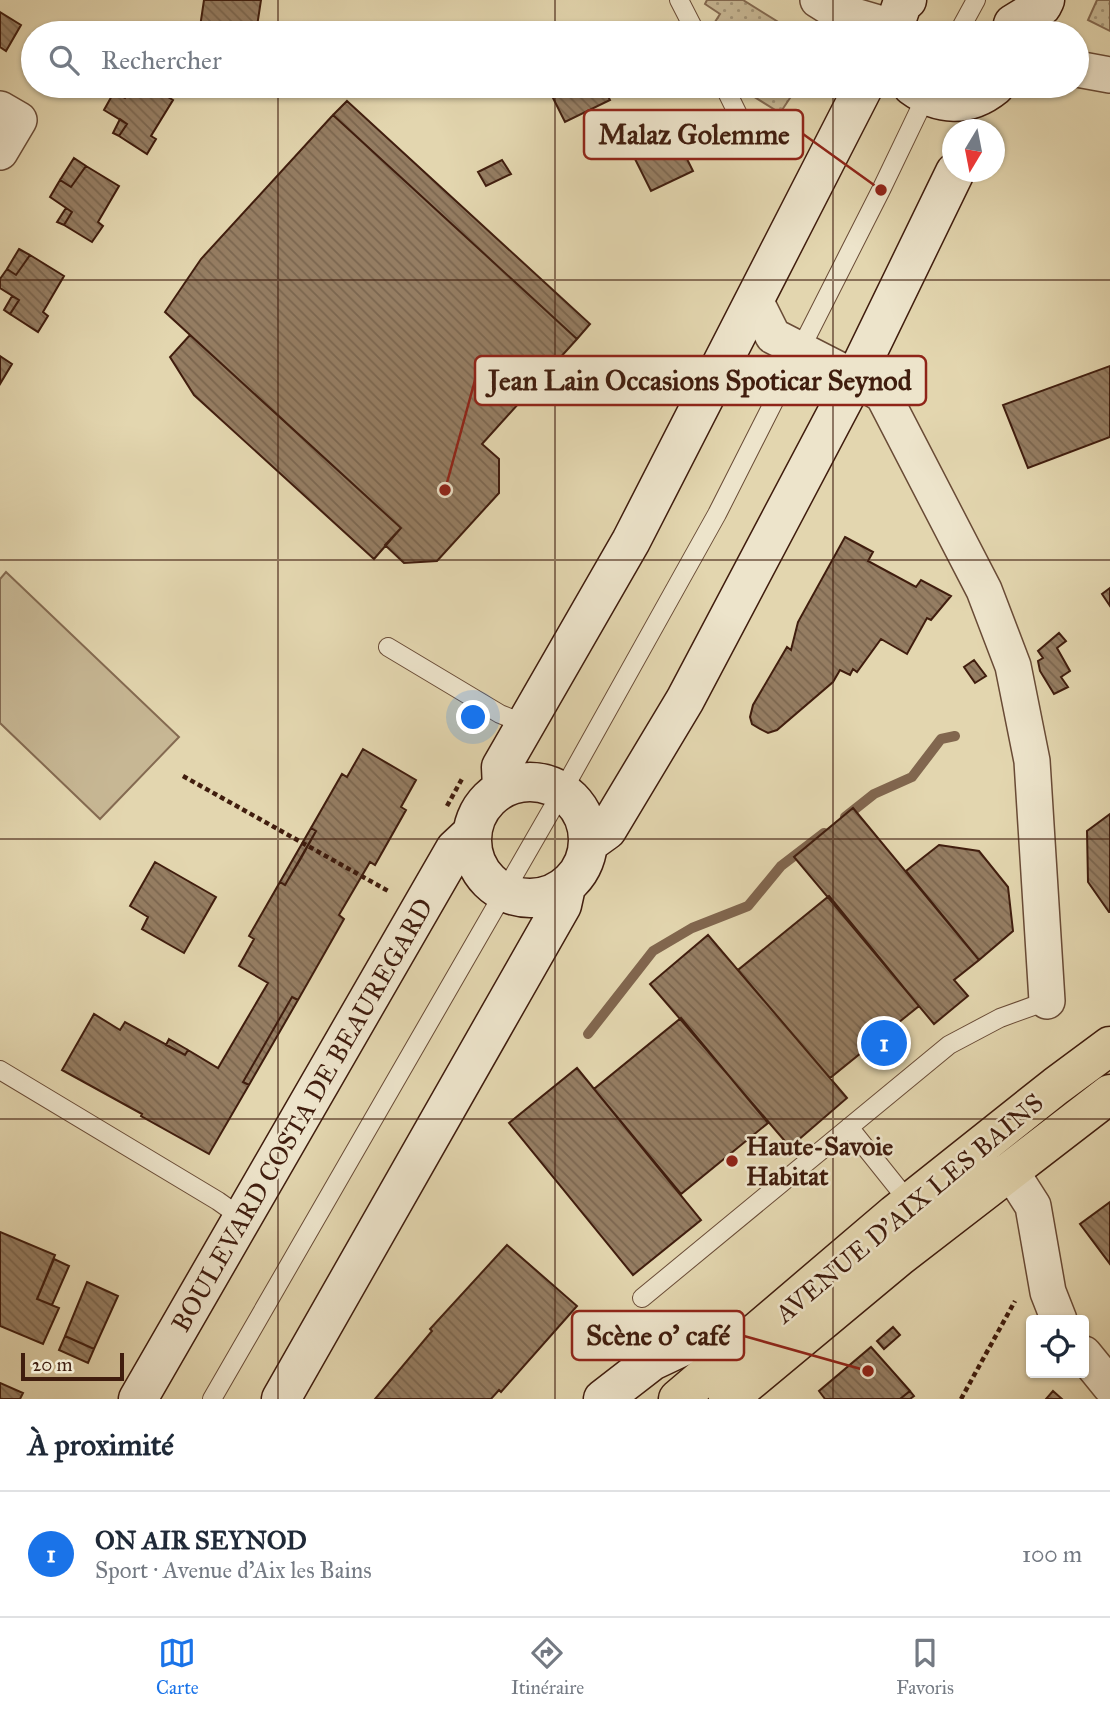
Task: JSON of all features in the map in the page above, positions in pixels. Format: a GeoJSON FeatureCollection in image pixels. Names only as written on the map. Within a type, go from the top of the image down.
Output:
{"type":"FeatureCollection","features":[{"type":"Feature","properties":{"kind":"main road","name":"AVENUE D'AIX LES BAINS"},"geometry":{"type":"LineString","coordinates":[[728,1399],[771,1358],[909,1202],[1110,1046]]}},
{"type":"Feature","properties":{"kind":"main road","name":"AVENUE D'AIX LES BAINS"},"geometry":{"type":"LineString","coordinates":[[678,1399],[771,1358],[1110,1094]]}},
{"type":"Feature","properties":{"kind":"street"},"geometry":{"type":"LineString","coordinates":[[818,0],[834,10],[897,20]]}},
{"type":"Feature","properties":{"kind":"street"},"geometry":{"type":"LineString","coordinates":[[1009,19],[1042,6],[1045,0]]}},
{"type":"Feature","properties":{"kind":"street"},"geometry":{"type":"LineString","coordinates":[[1089,71],[1110,75]]}},
{"type":"Feature","properties":{"kind":"street"},"geometry":{"type":"LineString","coordinates":[[471,834],[474,857],[485,877],[503,891],[524,898],[546,896],[566,887],[582,868],[589,843],[587,823],[578,804],[563,790],[533,780],[502,788],[501,767],[631,541],[858,98]]}},
{"type":"Feature","properties":{"kind":"street"},"geometry":{"type":"LineString","coordinates":[[938,98],[945,102],[973,98]]}},
{"type":"Feature","properties":{"kind":"street"},"geometry":{"type":"LineString","coordinates":[[981,119],[989,98]]}},
{"type":"Feature","properties":{"kind":"street"},"geometry":{"type":"LineString","coordinates":[[0,109],[19,120],[0,152]]}},
{"type":"Feature","properties":{"kind":"street"},"geometry":{"type":"LineString","coordinates":[[589,843],[607,830],[685,700],[855,377],[950,182]]}},
{"type":"Feature","properties":{"kind":"street"},"geometry":{"type":"LineString","coordinates":[[755,300],[773,336],[855,377],[883,395],[984,590],[1013,666],[1032,761],[1047,1001]]}},
{"type":"Feature","properties":{"kind":"street","name":"BOULEVARD COSTA DE BEAUREGARD"},"geometry":{"type":"LineString","coordinates":[[138,1399],[455,849],[471,834],[480,807],[502,788]]}},
{"type":"Feature","properties":{"kind":"street"},"geometry":{"type":"LineString","coordinates":[[281,1399],[562,905],[566,887]]}},
{"type":"Feature","properties":{"kind":"street"},"geometry":{"type":"LineString","coordinates":[[1010,1170],[1032,1206],[1048,1292],[1057,1315]]}},
{"type":"Feature","properties":{"kind":"street"},"geometry":{"type":"LineString","coordinates":[[603,1399],[652,1361],[688,1344],[771,1358]]}},
{"type":"Feature","properties":{"kind":"street"},"geometry":{"type":"LineString","coordinates":[[1089,1360],[1110,1386]]}},
{"type":"Feature","properties":{"kind":"lane"},"geometry":{"type":"LineString","coordinates":[[679,0],[690,21]]}},
{"type":"Feature","properties":{"kind":"lane"},"geometry":{"type":"LineString","coordinates":[[964,21],[975,0]]}},
{"type":"Feature","properties":{"kind":"lane"},"geometry":{"type":"LineString","coordinates":[[730,98],[753,145]]}},
{"type":"Feature","properties":{"kind":"lane"},"geometry":{"type":"LineString","coordinates":[[212,1399],[563,790],[717,514],[881,190],[919,98]]}},
{"type":"Feature","properties":{"kind":"lane"},"geometry":{"type":"LineString","coordinates":[[388,647],[499,714],[525,724]]}},
{"type":"Feature","properties":{"kind":"lane"},"geometry":{"type":"LineString","coordinates":[[642,1298],[949,1045],[1000,1017],[1047,1001]]}},
{"type":"Feature","properties":{"kind":"lane"},"geometry":{"type":"LineString","coordinates":[[0,1070],[242,1218]]}},
{"type":"Feature","properties":{"kind":"lane"},"geometry":{"type":"LineString","coordinates":[[849,1127],[909,1202]]}},
{"type":"Feature","properties":{"kind":"path"},"geometry":{"type":"LineString","coordinates":[[183,776],[395,895]]}},
{"type":"Feature","properties":{"kind":"path"},"geometry":{"type":"LineString","coordinates":[[961,1399],[1041,1254]]}},
{"type":"Feature","properties":{"kind":"shaded area"},"geometry":{"type":"Polygon","coordinates":[[[707,0],[743,0],[777,21],[716,21],[720,14],[705,4],[707,0]]]}},
{"type":"Feature","properties":{"kind":"shaded area"},"geometry":{"type":"Polygon","coordinates":[[[1097,0],[1110,0],[1110,31],[1088,20],[1097,0]]]}},
{"type":"Feature","properties":{"kind":"shaded area"},"geometry":{"type":"Polygon","coordinates":[[[756,98],[790,98],[780,113],[756,98]]]}},
{"type":"Feature","properties":{"kind":"shaded area"},"geometry":{"type":"Polygon","coordinates":[[[6,572],[179,737],[100,819],[0,723],[0,579],[6,572]]]}},
{"type":"Feature","properties":{"kind":"building"},"geometry":{"type":"Polygon","coordinates":[[[204,0],[261,0],[258,21],[201,21],[204,0]]]}},
{"type":"Feature","properties":{"kind":"building"},"geometry":{"type":"Polygon","coordinates":[[[0,12],[21,25],[6,51],[0,47],[0,12]]]}},
{"type":"Feature","properties":{"kind":"building"},"geometry":{"type":"Polygon","coordinates":[[[111,98],[173,100],[151,136],[156,139],[147,154],[119,136],[127,124],[104,110],[111,98]]]}},
{"type":"Feature","properties":{"kind":"building"},"geometry":{"type":"Polygon","coordinates":[[[553,98],[609,98],[610,100],[565,122],[553,98]]]}},
{"type":"Feature","properties":{"kind":"building"},"geometry":{"type":"Polygon","coordinates":[[[347,101],[590,324],[577,339],[333,115],[347,101]]]}},
{"type":"Feature","properties":{"kind":"building"},"geometry":{"type":"Polygon","coordinates":[[[333,115],[577,339],[482,444],[499,459],[499,493],[437,561],[404,563],[385,545],[401,528],[165,312],[201,259],[333,115]]]}},
{"type":"Feature","properties":{"kind":"building"},"geometry":{"type":"Polygon","coordinates":[[[120,119],[127,124],[119,136],[113,133],[120,119]]]}},
{"type":"Feature","properties":{"kind":"building"},"geometry":{"type":"Polygon","coordinates":[[[667,119],[693,171],[651,191],[625,139],[667,119]]]}},
{"type":"Feature","properties":{"kind":"building"},"geometry":{"type":"Polygon","coordinates":[[[74,158],[86,166],[71,187],[60,180],[74,158]]]}},
{"type":"Feature","properties":{"kind":"building"},"geometry":{"type":"Polygon","coordinates":[[[502,160],[511,174],[486,186],[478,172],[502,160]]]}},
{"type":"Feature","properties":{"kind":"building"},"geometry":{"type":"Polygon","coordinates":[[[86,166],[119,186],[98,222],[103,226],[92,242],[64,225],[72,212],[50,197],[60,180],[71,187],[86,166]]]}},
{"type":"Feature","properties":{"kind":"building"},"geometry":{"type":"Polygon","coordinates":[[[66,208],[72,212],[64,225],[57,222],[66,208]]]}},
{"type":"Feature","properties":{"kind":"building"},"geometry":{"type":"Polygon","coordinates":[[[19,249],[30,255],[16,275],[7,269],[19,249]]]}},
{"type":"Feature","properties":{"kind":"building"},"geometry":{"type":"Polygon","coordinates":[[[30,255],[64,276],[43,312],[48,316],[38,332],[10,314],[19,300],[0,288],[0,279],[7,269],[16,275],[30,255]]]}},
{"type":"Feature","properties":{"kind":"building"},"geometry":{"type":"Polygon","coordinates":[[[12,296],[19,300],[10,314],[4,310],[12,296]]]}},
{"type":"Feature","properties":{"kind":"building"},"geometry":{"type":"Polygon","coordinates":[[[190,335],[401,528],[374,559],[194,395],[170,357],[190,335]]]}},
{"type":"Feature","properties":{"kind":"building"},"geometry":{"type":"Polygon","coordinates":[[[0,356],[12,364],[0,384],[0,356]]]}},
{"type":"Feature","properties":{"kind":"building"},"geometry":{"type":"Polygon","coordinates":[[[1110,366],[1110,437],[1028,468],[1003,405],[1110,366]]]}},
{"type":"Feature","properties":{"kind":"building"},"geometry":{"type":"Polygon","coordinates":[[[845,537],[873,552],[868,561],[916,587],[921,580],[951,596],[931,620],[927,618],[907,654],[881,639],[857,672],[853,669],[850,675],[840,670],[833,682],[777,730],[768,733],[752,724],[750,717],[753,705],[787,647],[791,650],[798,622],[845,537]]]}},
{"type":"Feature","properties":{"kind":"building"},"geometry":{"type":"Polygon","coordinates":[[[1110,588],[1110,606],[1102,594],[1110,588]]]}},
{"type":"Feature","properties":{"kind":"building"},"geometry":{"type":"Polygon","coordinates":[[[1059,633],[1066,641],[1057,648],[1070,671],[1061,677],[1068,687],[1054,694],[1040,671],[1038,661],[1043,658],[1038,651],[1059,633]]]}},
{"type":"Feature","properties":{"kind":"building"},"geometry":{"type":"Polygon","coordinates":[[[974,660],[986,676],[975,683],[964,667],[974,660]]]}},
{"type":"Feature","properties":{"kind":"building"},"geometry":{"type":"Polygon","coordinates":[[[363,749],[416,780],[401,807],[406,810],[375,865],[370,862],[339,915],[344,919],[298,1000],[292,997],[243,1082],[249,1085],[209,1154],[62,1070],[94,1014],[120,1030],[125,1022],[185,1055],[188,1050],[218,1068],[268,983],[239,966],[254,939],[249,936],[280,882],[285,885],[300,860],[316,831],[311,828],[342,774],[347,777],[363,749]]]}},
{"type":"Feature","properties":{"kind":"building"},"geometry":{"type":"Polygon","coordinates":[[[853,808],[979,960],[954,980],[968,996],[934,1024],[794,857],[853,808]]]}},
{"type":"Feature","properties":{"kind":"building"},"geometry":{"type":"Polygon","coordinates":[[[1110,814],[1109,912],[1088,882],[1087,831],[1110,814]]]}},
{"type":"Feature","properties":{"kind":"building"},"geometry":{"type":"Polygon","coordinates":[[[311,828],[316,831],[285,885],[280,882],[311,828]]]}},
{"type":"Feature","properties":{"kind":"building"},"geometry":{"type":"Polygon","coordinates":[[[939,845],[979,851],[1008,887],[1013,931],[979,960],[906,871],[939,845]]]}},
{"type":"Feature","properties":{"kind":"building"},"geometry":{"type":"Polygon","coordinates":[[[155,862],[216,897],[184,953],[142,929],[148,917],[130,906],[155,862]]]}},
{"type":"Feature","properties":{"kind":"building"},"geometry":{"type":"Polygon","coordinates":[[[829,896],[919,1006],[830,1078],[738,970],[829,896]]]}},
{"type":"Feature","properties":{"kind":"building"},"geometry":{"type":"Polygon","coordinates":[[[708,935],[847,1098],[790,1147],[650,984],[708,935]]]}},
{"type":"Feature","properties":{"kind":"building"},"geometry":{"type":"Polygon","coordinates":[[[292,997],[298,1000],[249,1085],[243,1082],[292,997]]]}},
{"type":"Feature","properties":{"kind":"building"},"geometry":{"type":"Polygon","coordinates":[[[681,1018],[768,1123],[681,1194],[594,1089],[681,1018]]]}},
{"type":"Feature","properties":{"kind":"building"},"geometry":{"type":"Polygon","coordinates":[[[169,1039],[188,1050],[185,1055],[166,1045],[169,1039]]]}},
{"type":"Feature","properties":{"kind":"building"},"geometry":{"type":"Polygon","coordinates":[[[577,1068],[701,1220],[633,1275],[509,1123],[577,1068]]]}},
{"type":"Feature","properties":{"kind":"building"},"geometry":{"type":"Polygon","coordinates":[[[1110,1202],[1110,1264],[1080,1224],[1110,1202]]]}},
{"type":"Feature","properties":{"kind":"building"},"geometry":{"type":"Polygon","coordinates":[[[0,1232],[55,1255],[37,1299],[59,1308],[43,1344],[0,1326],[0,1232]]]}},
{"type":"Feature","properties":{"kind":"building"},"geometry":{"type":"Polygon","coordinates":[[[507,1245],[577,1306],[501,1392],[499,1390],[491,1399],[375,1399],[432,1331],[430,1329],[507,1245]]]}},
{"type":"Feature","properties":{"kind":"building"},"geometry":{"type":"Polygon","coordinates":[[[54,1259],[69,1266],[52,1305],[37,1299],[54,1259]]]}},
{"type":"Feature","properties":{"kind":"building"},"geometry":{"type":"Polygon","coordinates":[[[87,1282],[118,1296],[94,1349],[65,1336],[87,1282]]]}},
{"type":"Feature","properties":{"kind":"building"},"geometry":{"type":"Polygon","coordinates":[[[893,1327],[900,1335],[884,1349],[877,1341],[893,1327]]]}},
{"type":"Feature","properties":{"kind":"building"},"geometry":{"type":"Polygon","coordinates":[[[65,1336],[94,1349],[88,1363],[59,1350],[65,1336]]]}},
{"type":"Feature","properties":{"kind":"building"},"geometry":{"type":"Polygon","coordinates":[[[871,1347],[910,1391],[900,1399],[825,1399],[819,1391],[871,1347]]]}},
{"type":"Feature","properties":{"kind":"building"},"geometry":{"type":"Polygon","coordinates":[[[0,1383],[23,1393],[20,1399],[0,1399],[0,1383]]]}},
{"type":"Feature","properties":{"kind":"building"},"geometry":{"type":"Polygon","coordinates":[[[910,1391],[914,1396],[900,1399],[910,1391]]]}},
{"type":"Feature","properties":{"kind":"building"},"geometry":{"type":"Polygon","coordinates":[[[1053,1391],[1062,1399],[1046,1399],[1053,1391]]]}},
{"type":"Feature","properties":{"kind":"waterway"},"geometry":{"type":"LineString","coordinates":[[845,817],[874,794],[912,777],[941,739],[955,736]]}},
{"type":"Feature","properties":{"kind":"waterway"},"geometry":{"type":"LineString","coordinates":[[588,1034],[653,951],[692,928],[748,906],[781,866],[824,833]]}},
{"type":"Feature","properties":{"kind":"place","name":"Malaz Golemme"},"geometry":{"type":"Point","coordinates":[881,190]}},
{"type":"Feature","properties":{"kind":"place","name":"Jean Lain Occasions Spoticar Seynod"},"geometry":{"type":"Point","coordinates":[445,490]}},
{"type":"Feature","properties":{"kind":"place","name":"ON AIR SEYNOD"},"geometry":{"type":"Point","coordinates":[884,1043]}},
{"type":"Feature","properties":{"kind":"place","name":"Haute-Savoie Habitat"},"geometry":{"type":"Point","coordinates":[732,1161]}},
{"type":"Feature","properties":{"kind":"place","name":"Scène o' café"},"geometry":{"type":"Point","coordinates":[868,1371]}}]}
